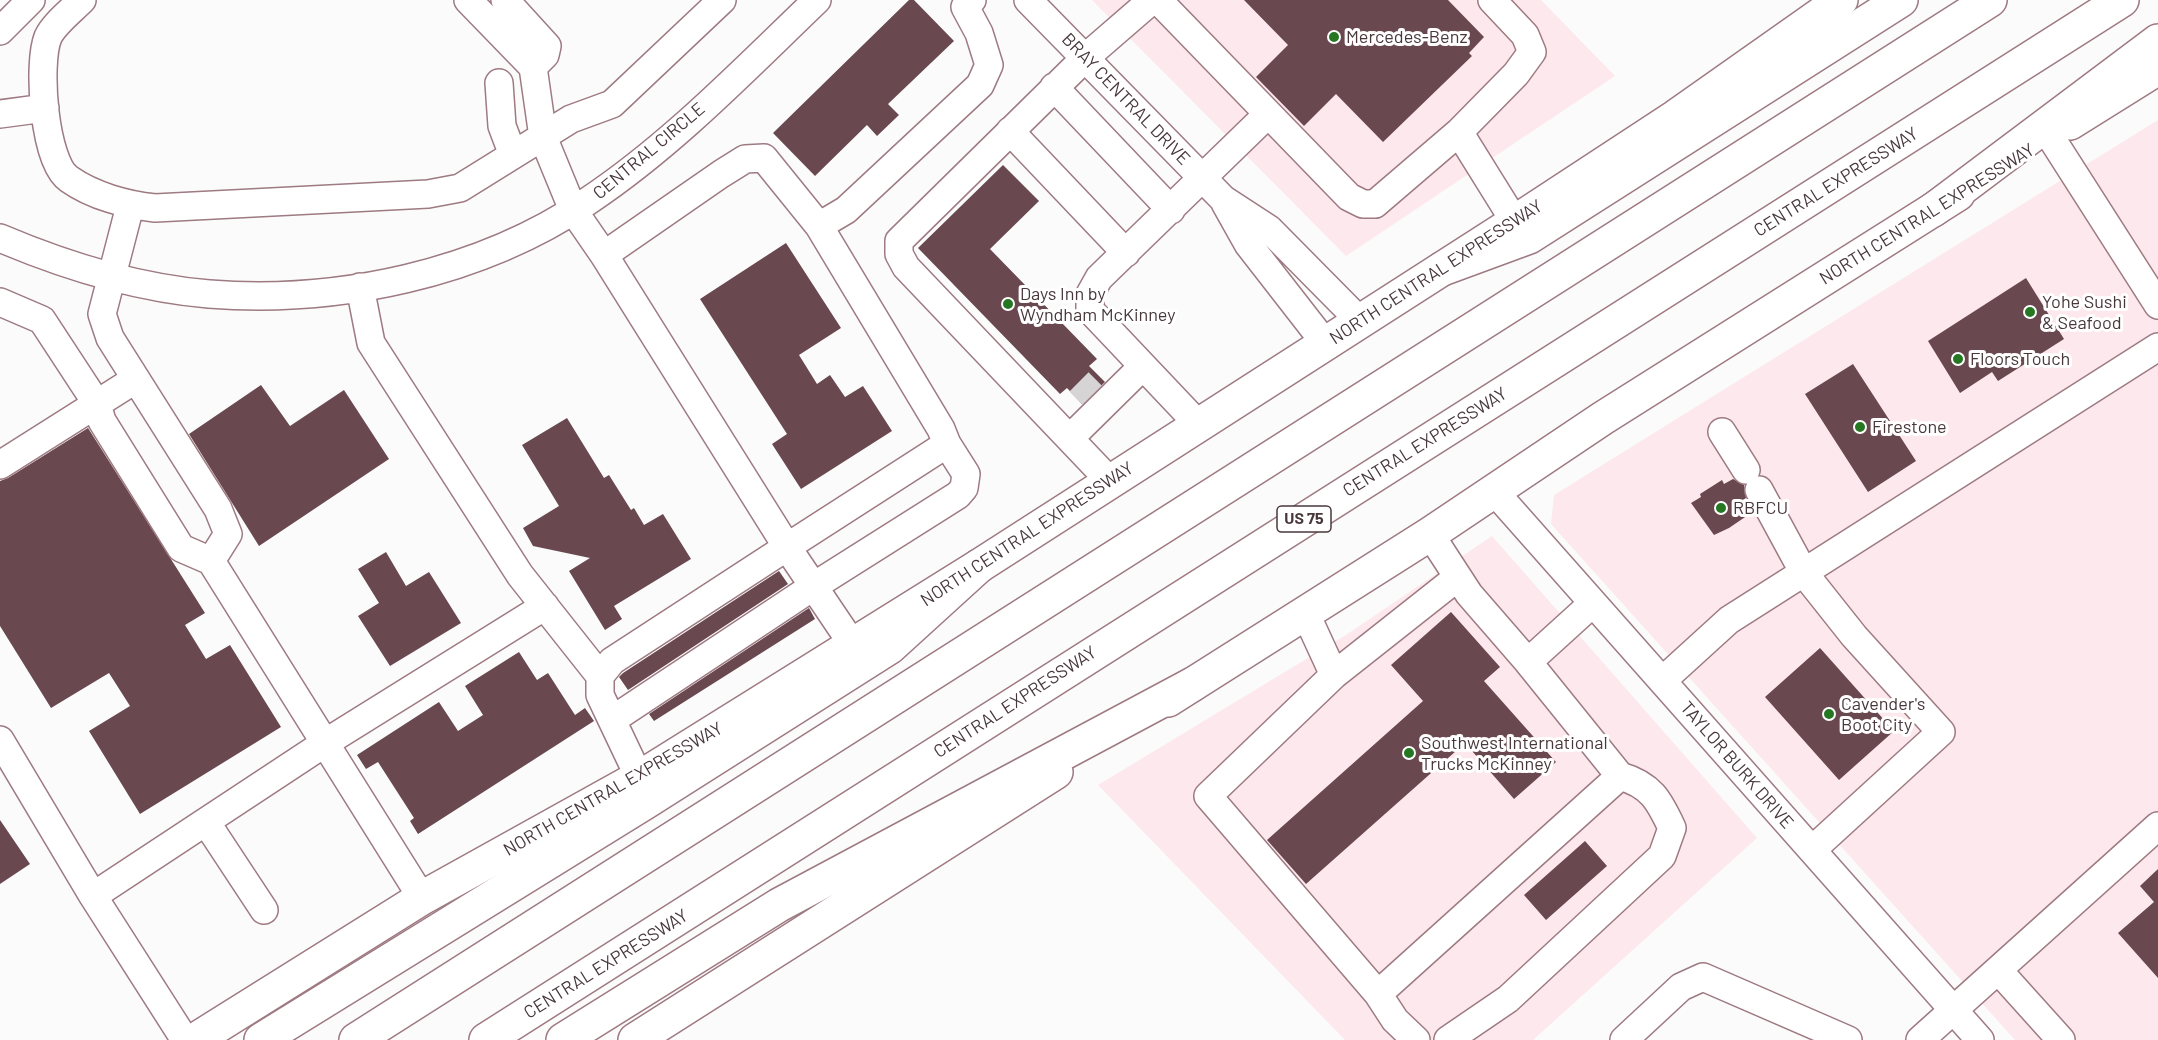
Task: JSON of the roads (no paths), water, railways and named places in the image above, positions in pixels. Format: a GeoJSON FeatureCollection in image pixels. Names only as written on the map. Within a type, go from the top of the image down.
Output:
{"type":"FeatureCollection","features":[{"type":"Feature","properties":{"kind":"main road","name":"NORTH CENTRAL EXPRESSWAY"},"geometry":{"type":"LineString","coordinates":[[195,1040],[422,898],[639,777],[979,566],[1675,117],[1841,0]]}},
{"type":"Feature","properties":{"kind":"main road"},"geometry":{"type":"LineString","coordinates":[[1442,269],[1529,237],[1901,0]]}},
{"type":"Feature","properties":{"kind":"main road"},"geometry":{"type":"LineString","coordinates":[[356,1040],[1990,0]]}},
{"type":"Feature","properties":{"kind":"main road","name":"CENTRAL EXPRESSWAY"},"geometry":{"type":"LineString","coordinates":[[486,1040],[2122,0]]}},
{"type":"Feature","properties":{"kind":"main road"},"geometry":{"type":"LineString","coordinates":[[1933,210],[2158,41]]}},
{"type":"Feature","properties":{"kind":"main road","name":"NORTH CENTRAL EXPRESSWAY"},"geometry":{"type":"LineString","coordinates":[[635,1040],[1431,534],[1602,418],[2158,68]]}},
{"type":"Feature","properties":{"kind":"main road"},"geometry":{"type":"LineString","coordinates":[[261,1040],[646,802],[890,646],[979,566]]}},
{"type":"Feature","properties":{"kind":"main road"},"geometry":{"type":"LineString","coordinates":[[564,1040],[778,905],[1193,684]]}},
{"type":"Feature","properties":{"kind":"street"},"geometry":{"type":"LineString","coordinates":[[0,31],[31,0]]}},
{"type":"Feature","properties":{"kind":"street"},"geometry":{"type":"LineString","coordinates":[[82,0],[48,36],[44,54],[45,108],[54,157],[67,178],[130,206],[155,208],[428,194],[460,188],[571,119],[612,104],[722,0]]}},
{"type":"Feature","properties":{"kind":"street"},"geometry":{"type":"LineString","coordinates":[[468,0],[533,67],[543,137],[573,210],[604,255],[787,547],[853,645]]}},
{"type":"Feature","properties":{"kind":"street"},"geometry":{"type":"LineString","coordinates":[[505,0],[547,46],[544,55],[533,67]]}},
{"type":"Feature","properties":{"kind":"street","name":"CENTRAL CIRCLE"},"geometry":{"type":"LineString","coordinates":[[0,238],[43,256],[111,277],[173,289],[256,296],[360,287],[465,262],[498,249],[573,210],[657,149],[817,0]]}},
{"type":"Feature","properties":{"kind":"street","name":"BRAY CENTRAL DRIVE"},"geometry":{"type":"LineString","coordinates":[[1028,0],[1223,199],[1269,230],[1360,321]]}},
{"type":"Feature","properties":{"kind":"street"},"geometry":{"type":"LineString","coordinates":[[1110,480],[1077,422],[906,267],[899,254],[899,241],[903,234],[1054,87],[1152,0]]}},
{"type":"Feature","properties":{"kind":"street"},"geometry":{"type":"LineString","coordinates":[[1158,0],[1349,197],[1363,204],[1375,204],[1389,195],[1459,132],[1530,58],[1532,52],[1526,35],[1492,0]]}},
{"type":"Feature","properties":{"kind":"street"},"geometry":{"type":"LineString","coordinates":[[819,226],[846,210],[980,85],[989,65],[980,33],[963,2]]}},
{"type":"Feature","properties":{"kind":"street"},"geometry":{"type":"LineString","coordinates":[[499,83],[502,126],[513,155]]}},
{"type":"Feature","properties":{"kind":"street"},"geometry":{"type":"LineString","coordinates":[[1054,87],[1171,210]]}},
{"type":"Feature","properties":{"kind":"street"},"geometry":{"type":"LineString","coordinates":[[0,114],[45,108]]}},
{"type":"Feature","properties":{"kind":"street"},"geometry":{"type":"LineString","coordinates":[[1198,424],[1139,370],[1090,310],[1090,294],[1099,278],[1204,179],[1268,114]]}},
{"type":"Feature","properties":{"kind":"street"},"geometry":{"type":"LineString","coordinates":[[1010,131],[1126,253]]}},
{"type":"Feature","properties":{"kind":"street"},"geometry":{"type":"LineString","coordinates":[[1459,132],[1515,222]]}},
{"type":"Feature","properties":{"kind":"street"},"geometry":{"type":"LineString","coordinates":[[2050,136],[2158,305]]}},
{"type":"Feature","properties":{"kind":"street"},"geometry":{"type":"LineString","coordinates":[[604,255],[745,159],[764,158],[819,226],[966,474],[964,488],[958,495],[814,586],[612,720]]}},
{"type":"Feature","properties":{"kind":"street","name":"BRAY CENTRAL DRIVE"},"geometry":{"type":"LineString","coordinates":[[1223,199],[1248,244],[1325,343]]}},
{"type":"Feature","properties":{"kind":"street"},"geometry":{"type":"LineString","coordinates":[[130,206],[102,314],[110,338],[218,509],[228,534],[211,561]]}},
{"type":"Feature","properties":{"kind":"street"},"geometry":{"type":"LineString","coordinates":[[360,287],[371,343],[520,575],[600,676],[600,695],[639,777]]}},
{"type":"Feature","properties":{"kind":"street"},"geometry":{"type":"LineString","coordinates":[[0,302],[42,320],[97,404],[102,421],[181,548],[211,561],[422,898]]}},
{"type":"Feature","properties":{"kind":"street"},"geometry":{"type":"LineString","coordinates":[[1662,681],[1729,620],[2158,347]]}},
{"type":"Feature","properties":{"kind":"street"},"geometry":{"type":"LineString","coordinates":[[1077,422],[1139,370]]}},
{"type":"Feature","properties":{"kind":"street"},"geometry":{"type":"LineString","coordinates":[[1101,379],[1113,374],[1139,370]]}},
{"type":"Feature","properties":{"kind":"street"},"geometry":{"type":"LineString","coordinates":[[0,465],[136,379]]}},
{"type":"Feature","properties":{"kind":"street"},"geometry":{"type":"LineString","coordinates":[[1722,432],[1753,480],[1804,573],[1854,636],[1941,732],[1812,850]]}},
{"type":"Feature","properties":{"kind":"street"},"geometry":{"type":"LineString","coordinates":[[600,676],[612,661],[947,444]]}},
{"type":"Feature","properties":{"kind":"street","name":"TAYLOR BURK DRIVE"},"geometry":{"type":"LineString","coordinates":[[1494,491],[1980,1040]]}},
{"type":"Feature","properties":{"kind":"street"},"geometry":{"type":"LineString","coordinates":[[1431,534],[1469,594],[1528,662],[1620,776],[1639,782],[1660,802],[1672,828],[1662,856],[1508,999],[1448,1040]]}},
{"type":"Feature","properties":{"kind":"street"},"geometry":{"type":"LineString","coordinates":[[1416,1040],[1395,1020],[1378,994],[1208,796],[1334,675],[1458,577]]}},
{"type":"Feature","properties":{"kind":"street"},"geometry":{"type":"LineString","coordinates":[[1528,662],[1593,603]]}},
{"type":"Feature","properties":{"kind":"street"},"geometry":{"type":"LineString","coordinates":[[93,896],[326,743],[545,606]]}},
{"type":"Feature","properties":{"kind":"street"},"geometry":{"type":"LineString","coordinates":[[1305,612],[1334,675]]}},
{"type":"Feature","properties":{"kind":"street"},"geometry":{"type":"LineString","coordinates":[[0,740],[93,896],[184,1040]]}},
{"type":"Feature","properties":{"kind":"street"},"geometry":{"type":"LineString","coordinates":[[1378,994],[1620,776]]}},
{"type":"Feature","properties":{"kind":"street"},"geometry":{"type":"LineString","coordinates":[[206,822],[264,910]]}},
{"type":"Feature","properties":{"kind":"street"},"geometry":{"type":"LineString","coordinates":[[1920,1040],[2158,826]]}},
{"type":"Feature","properties":{"kind":"street"},"geometry":{"type":"LineString","coordinates":[[1998,970],[2061,1040]]}},
{"type":"Feature","properties":{"kind":"street"},"geometry":{"type":"LineString","coordinates":[[1624,1040],[1681,987],[1703,977],[1848,1040]]}},
{"type":"Feature","properties":{"kind":"tunnel"},"geometry":{"type":"LineString","coordinates":[[1079,401],[1101,379]]}},
{"type":"Feature","properties":{"kind":"place","name":"Mercedes-Benz"},"geometry":{"type":"Point","coordinates":[1334,37]}},
{"type":"Feature","properties":{"kind":"place","name":"Days Inn by Wyndham McKinney"},"geometry":{"type":"Point","coordinates":[1008,304]}},
{"type":"Feature","properties":{"kind":"place","name":"Yohe Sushi & Seafood"},"geometry":{"type":"Point","coordinates":[2030,312]}},
{"type":"Feature","properties":{"kind":"place","name":"Floors Touch"},"geometry":{"type":"Point","coordinates":[1958,359]}},
{"type":"Feature","properties":{"kind":"place","name":"Firestone"},"geometry":{"type":"Point","coordinates":[1860,427]}},
{"type":"Feature","properties":{"kind":"place","name":"RBFCU"},"geometry":{"type":"Point","coordinates":[1721,508]}},
{"type":"Feature","properties":{"kind":"place","name":"Cavender's Boot City"},"geometry":{"type":"Point","coordinates":[1829,714]}},
{"type":"Feature","properties":{"kind":"place","name":"Southwest International Trucks McKinney"},"geometry":{"type":"Point","coordinates":[1409,753]}}]}
